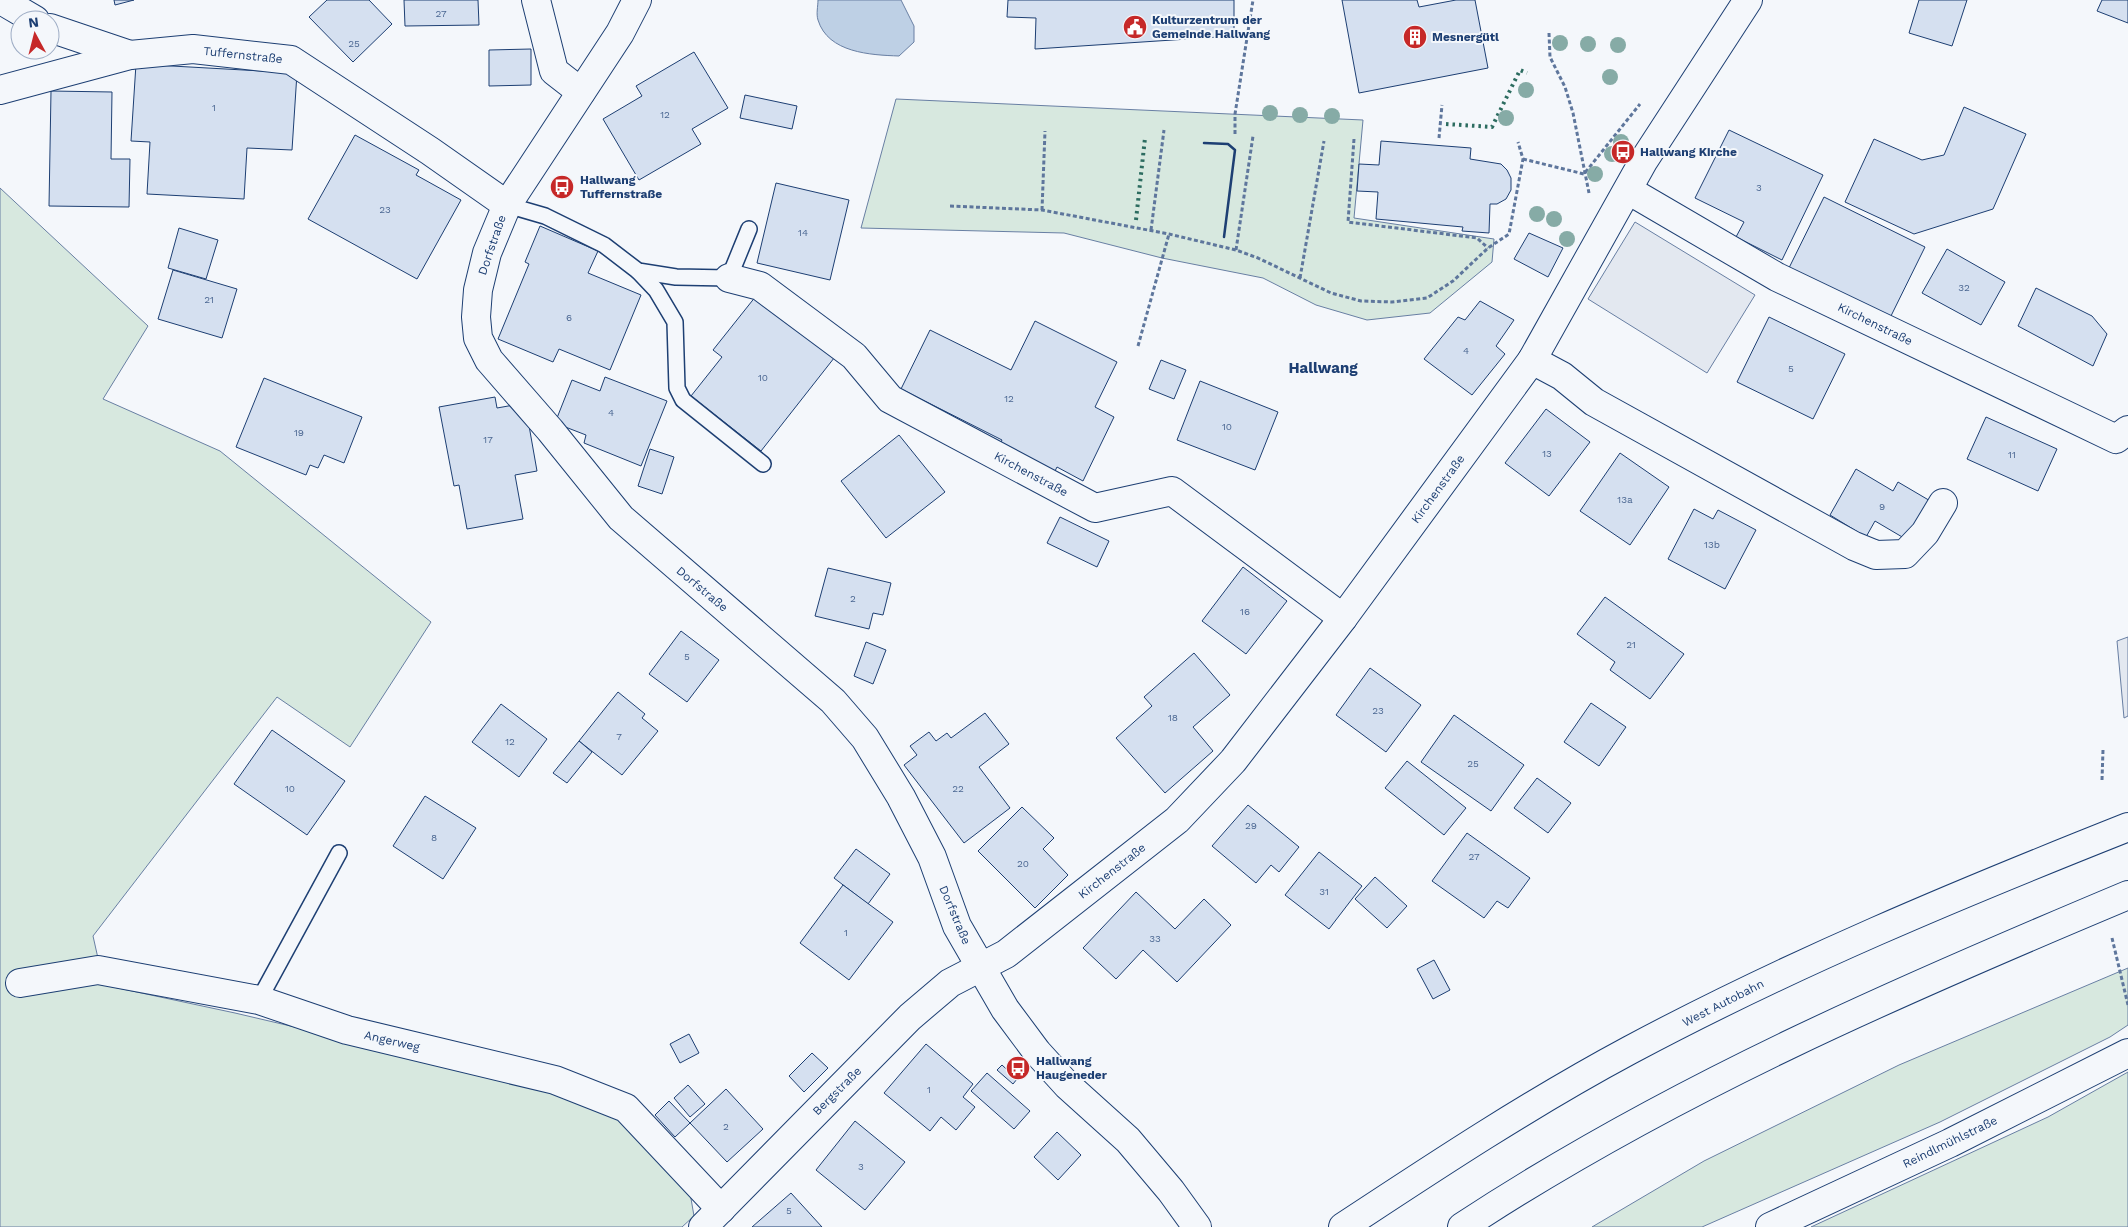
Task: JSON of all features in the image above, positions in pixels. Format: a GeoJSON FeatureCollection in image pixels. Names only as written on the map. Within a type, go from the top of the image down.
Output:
{"type":"FeatureCollection","features":[{"type":"Feature","properties":{"kind":"main road"},"geometry":{"type":"LineString","coordinates":[[1,0],[18,10]]}},
{"type":"Feature","properties":{"kind":"main road"},"geometry":{"type":"LineString","coordinates":[[536,0],[554,71],[581,92]]}},
{"type":"Feature","properties":{"kind":"main road","name":"Dorfstraße"},"geometry":{"type":"LineString","coordinates":[[637,0],[620,33],[507,205],[487,253],[478,290],[476,317],[478,338],[489,360],[550,430],[621,518],[833,701],[865,738],[901,797],[932,857],[958,926],[1005,1009],[1038,1052],[1067,1085],[1128,1140],[1171,1191],[1197,1227]]}},
{"type":"Feature","properties":{"kind":"main road","name":"Kirchenstraße"},"geometry":{"type":"LineString","coordinates":[[980,967],[1006,954],[1178,820],[1234,761],[1343,618],[1532,360],[1644,160],[1748,0]]}},
{"type":"Feature","properties":{"kind":"main road"},"geometry":{"type":"LineString","coordinates":[[60,31],[130,55]]}},
{"type":"Feature","properties":{"kind":"main road","name":"Tuffernstraße"},"geometry":{"type":"LineString","coordinates":[[0,90],[130,55],[193,49],[291,60],[430,151],[507,205]]}},
{"type":"Feature","properties":{"kind":"main road","name":"Kirchenstraße"},"geometry":{"type":"LineString","coordinates":[[1628,190],[1777,277],[2116,439],[2128,430]]}},
{"type":"Feature","properties":{"kind":"main road","name":"Kirchenstraße"},"geometry":{"type":"LineString","coordinates":[[729,278],[760,286],[854,356],[890,399],[1095,508],[1172,491],[1343,618]]}},
{"type":"Feature","properties":{"kind":"main road"},"geometry":{"type":"LineString","coordinates":[[1532,360],[1562,376],[1594,402],[1854,546],[1876,555],[1905,554],[1925,533],[1943,503]]}},
{"type":"Feature","properties":{"kind":"main road","name":"West Autobahn"},"geometry":{"type":"LineString","coordinates":[[1343,1227],[1482,1136],[1631,1050],[1800,965],[1971,890],[2128,826]]}},
{"type":"Feature","properties":{"kind":"main road"},"geometry":{"type":"LineString","coordinates":[[1462,1227],[1579,1155],[1666,1106],[1718,1080],[1831,1024],[2003,947],[2128,895]]}},
{"type":"Feature","properties":{"kind":"main road","name":"Bergstraße"},"geometry":{"type":"LineString","coordinates":[[712,1218],[910,1016],[950,982],[980,967]]}},
{"type":"Feature","properties":{"kind":"main road","name":"Angerweg"},"geometry":{"type":"LineString","coordinates":[[20,983],[98,970],[259,1000],[347,1030],[555,1080],[626,1108],[712,1218]]}},
{"type":"Feature","properties":{"kind":"main road","name":"Reindlmühlstraße"},"geometry":{"type":"LineString","coordinates":[[1770,1227],[1950,1143],[2128,1053]]}},
{"type":"Feature","properties":{"kind":"lane","name":"Dorfstraße"},"geometry":{"type":"LineString","coordinates":[[507,205],[545,216],[604,245],[638,271],[676,277],[729,278]]}},
{"type":"Feature","properties":{"kind":"lane"},"geometry":{"type":"LineString","coordinates":[[729,278],[749,229]]}},
{"type":"Feature","properties":{"kind":"lane"},"geometry":{"type":"LineString","coordinates":[[638,271],[656,290],[675,322],[677,388],[683,400],[763,464]]}},
{"type":"Feature","properties":{"kind":"lane"},"geometry":{"type":"LineString","coordinates":[[259,1000],[339,853]]}},
{"type":"Feature","properties":{"kind":"path"},"geometry":{"type":"LineString","coordinates":[[1235,134],[1235,114],[1253,0]]}},
{"type":"Feature","properties":{"kind":"path"},"geometry":{"type":"LineString","coordinates":[[1548,33],[1550,57],[1565,87],[1573,113],[1589,196]]}},
{"type":"Feature","properties":{"kind":"path"},"geometry":{"type":"LineString","coordinates":[[1584,174],[1640,104]]}},
{"type":"Feature","properties":{"kind":"path"},"geometry":{"type":"LineString","coordinates":[[1439,138],[1442,105]]}},
{"type":"Feature","properties":{"kind":"path"},"geometry":{"type":"LineString","coordinates":[[1151,230],[1164,130]]}},
{"type":"Feature","properties":{"kind":"path"},"geometry":{"type":"LineString","coordinates":[[1042,210],[1044,131]]}},
{"type":"Feature","properties":{"kind":"path"},"geometry":{"type":"LineString","coordinates":[[1236,250],[1253,136]]}},
{"type":"Feature","properties":{"kind":"path"},"geometry":{"type":"LineString","coordinates":[[1354,139],[1348,222],[1478,238],[1488,248]]}},
{"type":"Feature","properties":{"kind":"path"},"geometry":{"type":"LineString","coordinates":[[1300,278],[1324,141]]}},
{"type":"Feature","properties":{"kind":"path"},"geometry":{"type":"LineString","coordinates":[[950,206],[1042,210],[1151,230],[1236,250],[1258,258],[1331,293],[1361,301],[1392,302],[1427,298],[1453,281],[1488,248],[1509,234],[1523,158],[1518,142]]}},
{"type":"Feature","properties":{"kind":"path"},"geometry":{"type":"LineString","coordinates":[[1523,158],[1584,174]]}},
{"type":"Feature","properties":{"kind":"path"},"geometry":{"type":"LineString","coordinates":[[1138,346],[1169,234]]}},
{"type":"Feature","properties":{"kind":"path"},"geometry":{"type":"LineString","coordinates":[[2102,780],[2103,750]]}},
{"type":"Feature","properties":{"kind":"path"},"geometry":{"type":"LineString","coordinates":[[2112,938],[2128,1006]]}},
{"type":"Feature","properties":{"kind":"shaded area"},"geometry":{"type":"Polygon","coordinates":[[[896,99],[1363,120],[1354,218],[1494,239],[1492,262],[1430,313],[1367,320],[1316,305],[1263,278],[1162,258],[1064,233],[861,228],[896,99]]]}},
{"type":"Feature","properties":{"kind":"shaded area"},"geometry":{"type":"Polygon","coordinates":[[[0,188],[148,326],[103,399],[220,451],[431,622],[350,747],[277,697],[93,936],[104,985],[235,1013],[461,1066],[598,1107],[624,1123],[689,1187],[694,1216],[682,1227],[0,1227],[0,188]]]}},
{"type":"Feature","properties":{"kind":"shaded area"},"geometry":{"type":"Polygon","coordinates":[[[1635,222],[1755,295],[1707,373],[1588,299],[1635,222]]]}},
{"type":"Feature","properties":{"kind":"shaded area"},"geometry":{"type":"Polygon","coordinates":[[[2128,637],[2128,716],[2124,718],[2117,641],[2128,637]]]}},
{"type":"Feature","properties":{"kind":"shaded area"},"geometry":{"type":"Polygon","coordinates":[[[2128,968],[2128,1025],[2110,1037],[1940,1122],[1702,1227],[1592,1227],[1704,1161],[1899,1065],[2128,968]]]}},
{"type":"Feature","properties":{"kind":"shaded area"},"geometry":{"type":"Polygon","coordinates":[[[2128,1072],[2128,1227],[1811,1227],[2048,1117],[2128,1072]]]}},
{"type":"Feature","properties":{"kind":"water"},"geometry":{"type":"Polygon","coordinates":[[[818,0],[901,0],[914,26],[914,42],[899,56],[864,53],[841,46],[823,31],[817,18],[818,0]]]}},
{"type":"Feature","properties":{"kind":"building"},"geometry":{"type":"Polygon","coordinates":[[[114,0],[134,0],[115,5],[114,0]]]}},
{"type":"Feature","properties":{"kind":"building"},"geometry":{"type":"Polygon","coordinates":[[[327,0],[369,0],[392,24],[353,62],[309,17],[327,0]]]}},
{"type":"Feature","properties":{"kind":"building"},"geometry":{"type":"Polygon","coordinates":[[[404,0],[478,0],[479,25],[405,26],[404,0]]]}},
{"type":"Feature","properties":{"kind":"building","name":"Kulturzentrum der Gemeinde Hallwang"},"geometry":{"type":"Polygon","coordinates":[[[1008,0],[1234,0],[1234,36],[1035,49],[1036,18],[1007,17],[1008,0]]]}},
{"type":"Feature","properties":{"kind":"building","name":"Mesnergütl"},"geometry":{"type":"Polygon","coordinates":[[[1342,0],[1417,0],[1419,7],[1456,0],[1475,0],[1488,68],[1359,93],[1342,0]]]}},
{"type":"Feature","properties":{"kind":"building"},"geometry":{"type":"Polygon","coordinates":[[[1919,0],[1967,0],[1952,46],[1909,33],[1919,0]]]}},
{"type":"Feature","properties":{"kind":"building"},"geometry":{"type":"Polygon","coordinates":[[[2102,0],[2128,0],[2128,23],[2097,11],[2102,0]]]}},
{"type":"Feature","properties":{"kind":"building"},"geometry":{"type":"Polygon","coordinates":[[[531,49],[531,85],[489,86],[489,50],[531,49]]]}},
{"type":"Feature","properties":{"kind":"building"},"geometry":{"type":"Polygon","coordinates":[[[694,52],[728,108],[692,129],[701,144],[639,180],[603,119],[642,96],[636,86],[694,52]]]}},
{"type":"Feature","properties":{"kind":"building"},"geometry":{"type":"Polygon","coordinates":[[[136,64],[297,73],[292,150],[247,148],[244,199],[147,194],[150,142],[131,141],[136,64]]]}},
{"type":"Feature","properties":{"kind":"building"},"geometry":{"type":"Polygon","coordinates":[[[51,91],[112,92],[111,159],[130,159],[129,207],[49,206],[51,91]]]}},
{"type":"Feature","properties":{"kind":"building"},"geometry":{"type":"Polygon","coordinates":[[[745,95],[797,106],[792,129],[740,118],[745,95]]]}},
{"type":"Feature","properties":{"kind":"building"},"geometry":{"type":"Polygon","coordinates":[[[1964,107],[2026,134],[1993,209],[1914,234],[1845,202],[1874,139],[1922,160],[1944,155],[1964,107]]]}},
{"type":"Feature","properties":{"kind":"building"},"geometry":{"type":"Polygon","coordinates":[[[1729,130],[1823,175],[1782,260],[1736,237],[1744,222],[1695,198],[1729,130]]]}},
{"type":"Feature","properties":{"kind":"building"},"geometry":{"type":"Polygon","coordinates":[[[355,135],[419,170],[416,175],[461,200],[417,279],[308,219],[355,135]]]}},
{"type":"Feature","properties":{"kind":"building"},"geometry":{"type":"Polygon","coordinates":[[[1381,141],[1471,148],[1470,159],[1501,164],[1511,178],[1511,190],[1506,199],[1497,204],[1490,204],[1489,233],[1462,231],[1463,227],[1376,219],[1378,192],[1357,191],[1359,164],[1379,165],[1381,141]]]}},
{"type":"Feature","properties":{"kind":"building"},"geometry":{"type":"Polygon","coordinates":[[[776,183],[849,200],[830,280],[757,263],[776,183]]]}},
{"type":"Feature","properties":{"kind":"building"},"geometry":{"type":"Polygon","coordinates":[[[1824,197],[1925,247],[1887,324],[1786,274],[1824,197]]]}},
{"type":"Feature","properties":{"kind":"building"},"geometry":{"type":"Polygon","coordinates":[[[540,226],[598,251],[588,273],[641,295],[610,370],[559,349],[553,362],[498,339],[529,264],[525,262],[540,226]]]}},
{"type":"Feature","properties":{"kind":"building"},"geometry":{"type":"Polygon","coordinates":[[[179,228],[218,240],[206,279],[168,268],[179,228]]]}},
{"type":"Feature","properties":{"kind":"building"},"geometry":{"type":"Polygon","coordinates":[[[1529,233],[1563,248],[1548,277],[1514,259],[1529,233]]]}},
{"type":"Feature","properties":{"kind":"building"},"geometry":{"type":"Polygon","coordinates":[[[1947,249],[2005,282],[1981,325],[1922,293],[1947,249]]]}},
{"type":"Feature","properties":{"kind":"building"},"geometry":{"type":"Polygon","coordinates":[[[173,270],[237,289],[222,338],[158,319],[173,270]]]}},
{"type":"Feature","properties":{"kind":"building"},"geometry":{"type":"Polygon","coordinates":[[[2036,288],[2092,316],[2107,334],[2093,366],[2018,326],[2036,288]]]}},
{"type":"Feature","properties":{"kind":"building"},"geometry":{"type":"Polygon","coordinates":[[[760,291],[838,353],[761,451],[691,396],[722,357],[713,350],[760,291]]]}},
{"type":"Feature","properties":{"kind":"building"},"geometry":{"type":"Polygon","coordinates":[[[1480,301],[1514,320],[1496,346],[1505,354],[1472,395],[1424,359],[1458,317],[1465,320],[1480,301]]]}},
{"type":"Feature","properties":{"kind":"building"},"geometry":{"type":"Polygon","coordinates":[[[1769,317],[1845,354],[1813,419],[1737,382],[1769,317]]]}},
{"type":"Feature","properties":{"kind":"building"},"geometry":{"type":"Polygon","coordinates":[[[1035,321],[1117,362],[1095,407],[1114,417],[1083,481],[1057,467],[1050,481],[995,454],[1002,440],[901,389],[930,330],[1011,370],[1035,321]]]}},
{"type":"Feature","properties":{"kind":"building"},"geometry":{"type":"Polygon","coordinates":[[[1161,360],[1186,370],[1174,399],[1149,389],[1161,360]]]}},
{"type":"Feature","properties":{"kind":"building"},"geometry":{"type":"Polygon","coordinates":[[[605,377],[667,401],[641,466],[584,443],[586,435],[555,423],[572,380],[600,391],[605,377]]]}},
{"type":"Feature","properties":{"kind":"building"},"geometry":{"type":"Polygon","coordinates":[[[264,378],[362,417],[344,463],[324,455],[318,468],[310,465],[306,475],[236,447],[264,378]]]}},
{"type":"Feature","properties":{"kind":"building"},"geometry":{"type":"Polygon","coordinates":[[[1200,381],[1278,412],[1255,470],[1177,440],[1200,381]]]}},
{"type":"Feature","properties":{"kind":"building"},"geometry":{"type":"Polygon","coordinates":[[[495,397],[497,408],[525,403],[537,471],[515,475],[523,519],[467,529],[459,485],[454,486],[439,407],[495,397]]]}},
{"type":"Feature","properties":{"kind":"building"},"geometry":{"type":"Polygon","coordinates":[[[1546,409],[1590,442],[1549,496],[1505,463],[1546,409]]]}},
{"type":"Feature","properties":{"kind":"building"},"geometry":{"type":"Polygon","coordinates":[[[1986,417],[2057,449],[2038,491],[1967,459],[1986,417]]]}},
{"type":"Feature","properties":{"kind":"building"},"geometry":{"type":"Polygon","coordinates":[[[899,435],[945,492],[886,538],[841,481],[899,435]]]}},
{"type":"Feature","properties":{"kind":"building"},"geometry":{"type":"Polygon","coordinates":[[[650,449],[674,457],[662,494],[638,486],[650,449]]]}},
{"type":"Feature","properties":{"kind":"building"},"geometry":{"type":"Polygon","coordinates":[[[1620,453],[1669,487],[1630,545],[1580,511],[1620,453]]]}},
{"type":"Feature","properties":{"kind":"building"},"geometry":{"type":"Polygon","coordinates":[[[1856,469],[1893,491],[1898,482],[1932,502],[1909,541],[1875,521],[1866,537],[1830,515],[1856,469]]]}},
{"type":"Feature","properties":{"kind":"building"},"geometry":{"type":"Polygon","coordinates":[[[1694,509],[1713,519],[1718,510],[1756,530],[1725,589],[1668,559],[1694,509]]]}},
{"type":"Feature","properties":{"kind":"building"},"geometry":{"type":"Polygon","coordinates":[[[1060,517],[1109,541],[1097,567],[1047,543],[1060,517]]]}},
{"type":"Feature","properties":{"kind":"building"},"geometry":{"type":"Polygon","coordinates":[[[1243,567],[1287,601],[1246,654],[1202,621],[1243,567]]]}},
{"type":"Feature","properties":{"kind":"building"},"geometry":{"type":"Polygon","coordinates":[[[828,568],[891,583],[883,615],[873,613],[869,629],[815,616],[828,568]]]}},
{"type":"Feature","properties":{"kind":"building"},"geometry":{"type":"Polygon","coordinates":[[[1605,597],[1684,654],[1650,699],[1610,670],[1615,662],[1577,634],[1605,597]]]}},
{"type":"Feature","properties":{"kind":"building"},"geometry":{"type":"Polygon","coordinates":[[[681,631],[719,660],[687,702],[649,674],[681,631]]]}},
{"type":"Feature","properties":{"kind":"building"},"geometry":{"type":"Polygon","coordinates":[[[866,642],[886,650],[873,684],[854,676],[866,642]]]}},
{"type":"Feature","properties":{"kind":"building"},"geometry":{"type":"Polygon","coordinates":[[[1194,653],[1230,695],[1193,727],[1213,751],[1165,793],[1116,738],[1152,706],[1144,697],[1194,653]]]}},
{"type":"Feature","properties":{"kind":"building"},"geometry":{"type":"Polygon","coordinates":[[[1370,668],[1421,705],[1386,752],[1336,715],[1370,668]]]}},
{"type":"Feature","properties":{"kind":"building"},"geometry":{"type":"Polygon","coordinates":[[[618,692],[645,714],[642,718],[658,731],[622,775],[579,741],[618,692]]]}},
{"type":"Feature","properties":{"kind":"building"},"geometry":{"type":"Polygon","coordinates":[[[1591,703],[1626,727],[1599,766],[1564,742],[1591,703]]]}},
{"type":"Feature","properties":{"kind":"building"},"geometry":{"type":"Polygon","coordinates":[[[501,704],[547,739],[519,777],[472,742],[501,704]]]}},
{"type":"Feature","properties":{"kind":"building"},"geometry":{"type":"Polygon","coordinates":[[[985,713],[1009,744],[979,767],[1010,808],[964,843],[904,765],[917,755],[910,746],[929,732],[936,741],[947,733],[951,738],[985,713]]]}},
{"type":"Feature","properties":{"kind":"building"},"geometry":{"type":"Polygon","coordinates":[[[1454,715],[1524,765],[1491,811],[1421,762],[1454,715]]]}},
{"type":"Feature","properties":{"kind":"building"},"geometry":{"type":"Polygon","coordinates":[[[272,730],[345,781],[307,835],[234,784],[272,730]]]}},
{"type":"Feature","properties":{"kind":"building"},"geometry":{"type":"Polygon","coordinates":[[[579,741],[592,752],[567,783],[553,773],[579,741]]]}},
{"type":"Feature","properties":{"kind":"building"},"geometry":{"type":"Polygon","coordinates":[[[1407,761],[1466,808],[1444,835],[1385,788],[1407,761]]]}},
{"type":"Feature","properties":{"kind":"building"},"geometry":{"type":"Polygon","coordinates":[[[1537,778],[1571,803],[1548,833],[1514,808],[1537,778]]]}},
{"type":"Feature","properties":{"kind":"building"},"geometry":{"type":"Polygon","coordinates":[[[425,796],[476,828],[443,879],[393,846],[425,796]]]}},
{"type":"Feature","properties":{"kind":"building"},"geometry":{"type":"Polygon","coordinates":[[[1248,805],[1299,847],[1279,872],[1271,865],[1256,883],[1212,846],[1248,805]]]}},
{"type":"Feature","properties":{"kind":"building"},"geometry":{"type":"Polygon","coordinates":[[[1022,807],[1054,838],[1043,849],[1068,875],[1035,908],[978,851],[1022,807]]]}},
{"type":"Feature","properties":{"kind":"building"},"geometry":{"type":"Polygon","coordinates":[[[1467,833],[1530,878],[1508,908],[1497,901],[1484,918],[1432,881],[1467,833]]]}},
{"type":"Feature","properties":{"kind":"building"},"geometry":{"type":"Polygon","coordinates":[[[856,849],[890,874],[868,904],[834,878],[856,849]]]}},
{"type":"Feature","properties":{"kind":"building"},"geometry":{"type":"Polygon","coordinates":[[[1319,852],[1362,886],[1329,929],[1285,895],[1319,852]]]}},
{"type":"Feature","properties":{"kind":"building"},"geometry":{"type":"Polygon","coordinates":[[[1375,877],[1407,906],[1387,928],[1355,899],[1375,877]]]}},
{"type":"Feature","properties":{"kind":"building"},"geometry":{"type":"Polygon","coordinates":[[[843,885],[893,922],[849,980],[800,943],[843,885]]]}},
{"type":"Feature","properties":{"kind":"building"},"geometry":{"type":"Polygon","coordinates":[[[1136,892],[1175,929],[1204,899],[1231,925],[1177,982],[1143,950],[1116,979],[1083,948],[1136,892]]]}},
{"type":"Feature","properties":{"kind":"building"},"geometry":{"type":"Polygon","coordinates":[[[1434,960],[1450,990],[1433,999],[1417,969],[1434,960]]]}},
{"type":"Feature","properties":{"kind":"building"},"geometry":{"type":"Polygon","coordinates":[[[689,1034],[699,1053],[680,1063],[670,1044],[689,1034]]]}},
{"type":"Feature","properties":{"kind":"building"},"geometry":{"type":"Polygon","coordinates":[[[926,1044],[973,1084],[963,1097],[975,1107],[956,1130],[941,1117],[930,1131],[884,1093],[926,1044]]]}},
{"type":"Feature","properties":{"kind":"building"},"geometry":{"type":"Polygon","coordinates":[[[812,1053],[828,1068],[804,1092],[789,1076],[812,1053]]]}},
{"type":"Feature","properties":{"kind":"building"},"geometry":{"type":"Polygon","coordinates":[[[1002,1065],[1017,1079],[1013,1084],[997,1070],[1002,1065]]]}},
{"type":"Feature","properties":{"kind":"building"},"geometry":{"type":"Polygon","coordinates":[[[987,1073],[1030,1111],[1014,1129],[971,1091],[987,1073]]]}},
{"type":"Feature","properties":{"kind":"building"},"geometry":{"type":"Polygon","coordinates":[[[688,1085],[705,1104],[690,1117],[674,1098],[688,1085]]]}},
{"type":"Feature","properties":{"kind":"building"},"geometry":{"type":"Polygon","coordinates":[[[726,1089],[763,1129],[727,1162],[690,1123],[726,1089]]]}},
{"type":"Feature","properties":{"kind":"building"},"geometry":{"type":"Polygon","coordinates":[[[669,1101],[690,1123],[675,1137],[655,1115],[669,1101]]]}},
{"type":"Feature","properties":{"kind":"building"},"geometry":{"type":"Polygon","coordinates":[[[855,1121],[905,1162],[865,1210],[816,1170],[855,1121]]]}},
{"type":"Feature","properties":{"kind":"building"},"geometry":{"type":"Polygon","coordinates":[[[1057,1132],[1081,1155],[1058,1180],[1034,1157],[1057,1132]]]}},
{"type":"Feature","properties":{"kind":"building"},"geometry":{"type":"Polygon","coordinates":[[[791,1193],[822,1227],[752,1227],[791,1193]]]}},
{"type":"Feature","properties":{"kind":"hedge"},"geometry":{"type":"LineString","coordinates":[[1446,124],[1492,127],[1520,70],[1527,73]]}},
{"type":"Feature","properties":{"kind":"hedge"},"geometry":{"type":"LineString","coordinates":[[1136,220],[1145,138]]}},
{"type":"Feature","properties":{"kind":"wall"},"geometry":{"type":"LineString","coordinates":[[1204,143],[1228,144],[1235,150],[1224,237]]}},
{"type":"Feature","properties":{"kind":"place","name":"Kulturzentrum der Gemeinde Hallwang"},"geometry":{"type":"Point","coordinates":[1135,27]}},
{"type":"Feature","properties":{"kind":"place","name":"Mesnergütl"},"geometry":{"type":"Point","coordinates":[1415,37]}},
{"type":"Feature","properties":{"kind":"place","name":"Hallwang Kirche"},"geometry":{"type":"Point","coordinates":[1623,152]}},
{"type":"Feature","properties":{"kind":"place","name":"Hallwang Tuffernstraße"},"geometry":{"type":"Point","coordinates":[562,187]}},
{"type":"Feature","properties":{"kind":"place","name":"Hallwang Haugeneder"},"geometry":{"type":"Point","coordinates":[1018,1068]}},
{"type":"Feature","properties":{"kind":"district","name":"Hallwang"},"geometry":{"type":"Point","coordinates":[1323,368]}}]}
